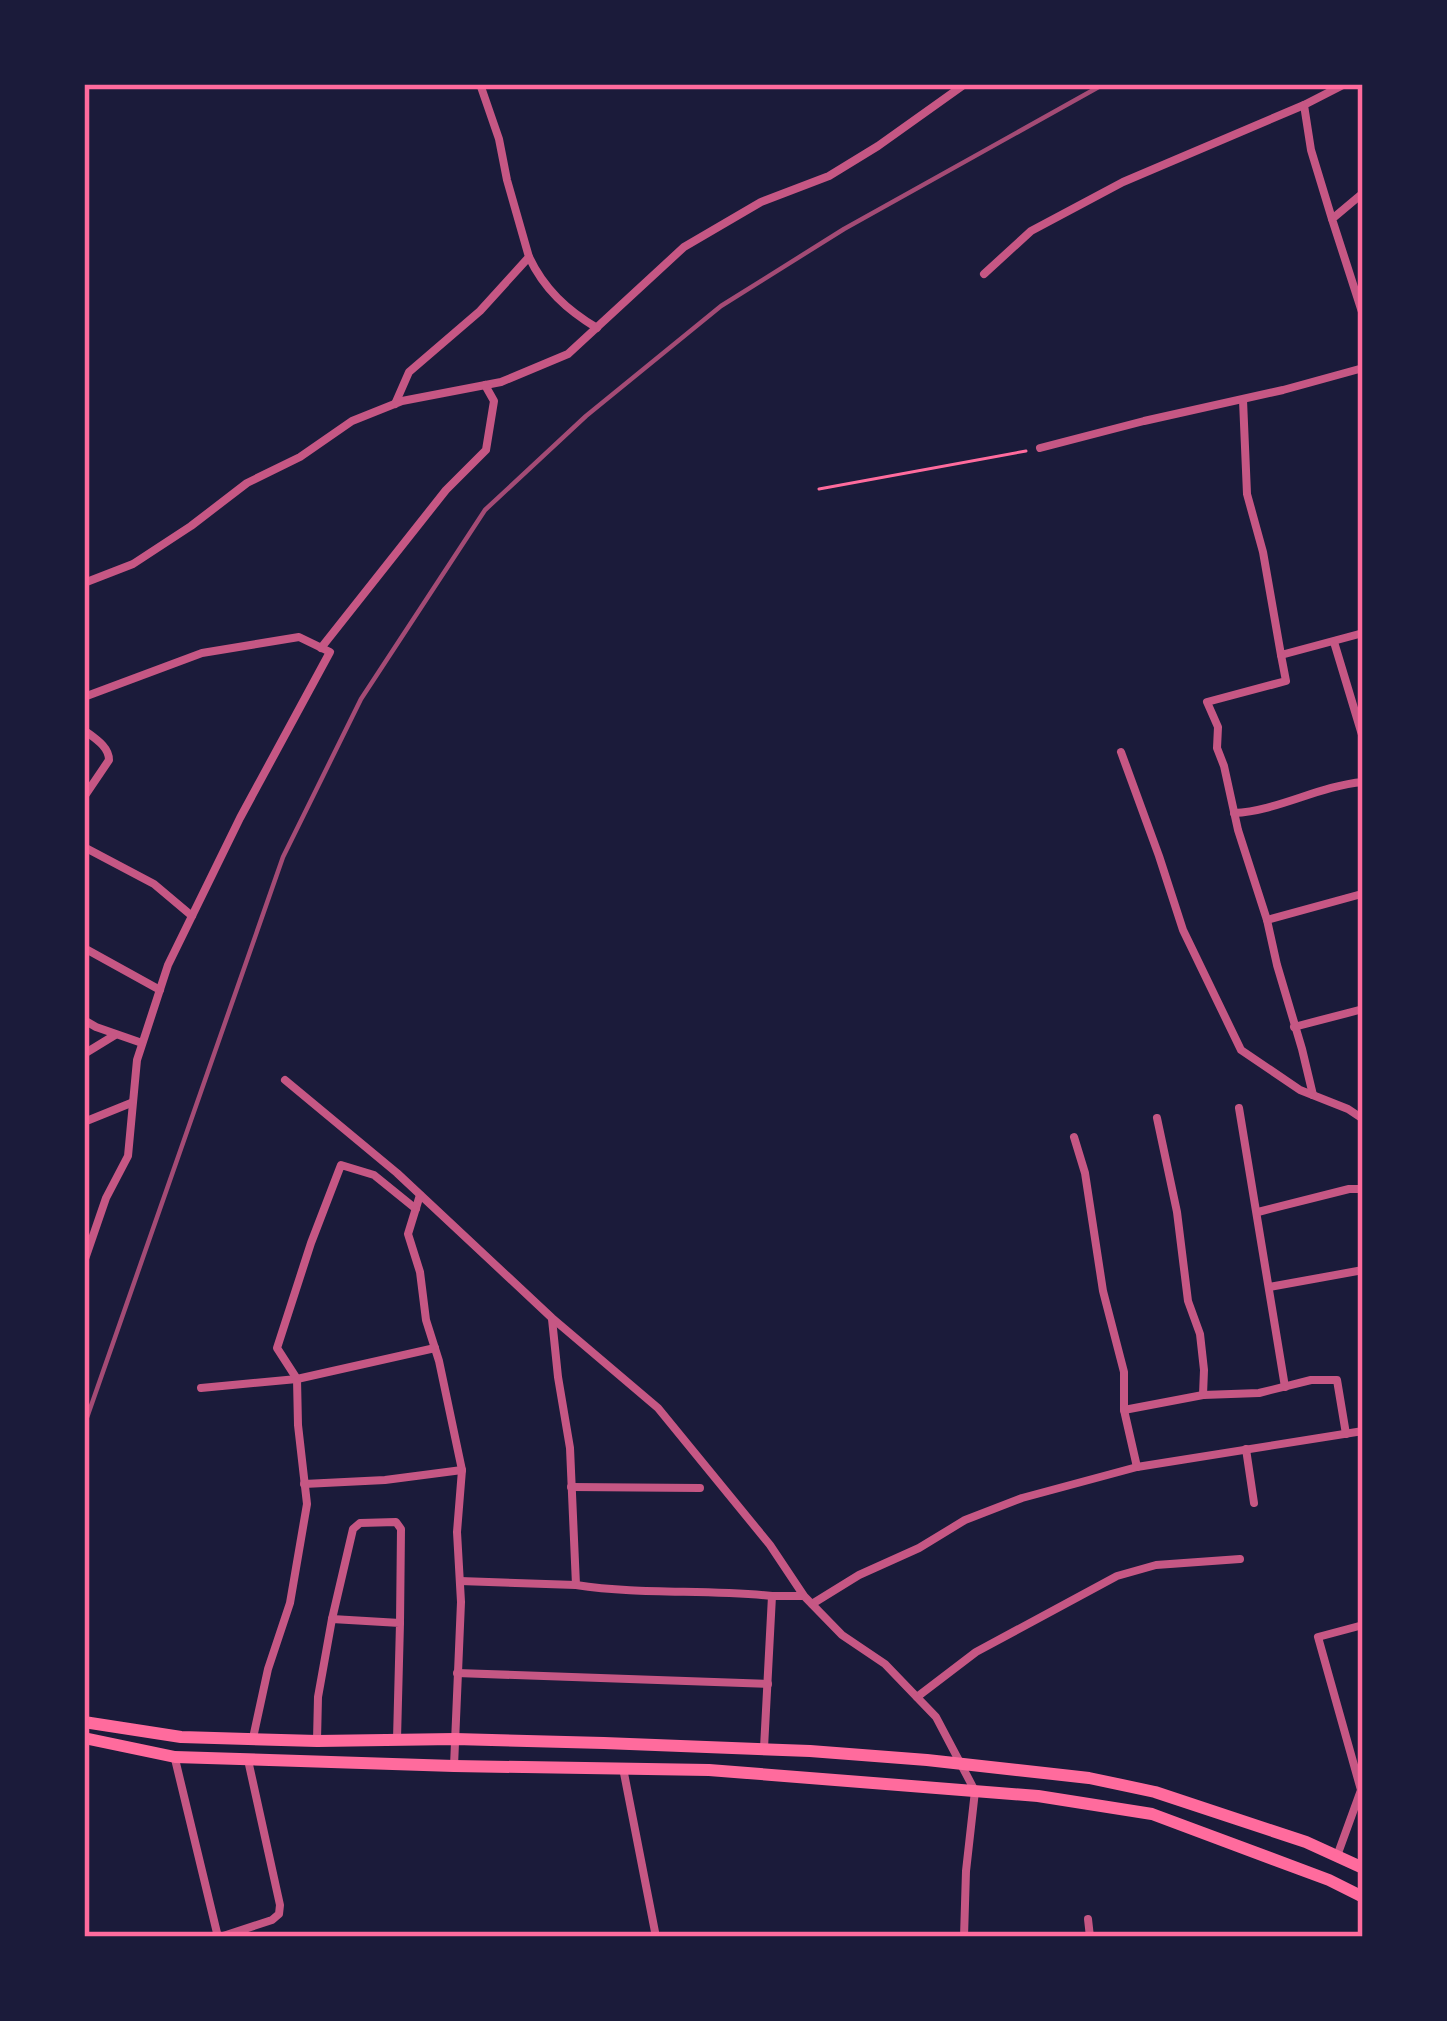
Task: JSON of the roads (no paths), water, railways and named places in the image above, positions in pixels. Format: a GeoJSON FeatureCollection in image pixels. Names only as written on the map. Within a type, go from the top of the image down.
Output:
{"type":"FeatureCollection","features":[{"type":"Feature","properties":{"kind":"main road"},"geometry":{"type":"LineString","coordinates":[[84,1722],[181,1737],[454,1739],[764,1749],[1089,1778],[1235,1816],[1363,1868]]}},
{"type":"Feature","properties":{"kind":"main road"},"geometry":{"type":"LineString","coordinates":[[144,1752],[147,1732]]}},
{"type":"Feature","properties":{"kind":"main road"},"geometry":{"type":"LineString","coordinates":[[84,1738],[175,1757],[764,1773],[1038,1796],[1152,1814],[1363,1897]]}},
{"type":"Feature","properties":{"kind":"street"},"geometry":{"type":"LineString","coordinates":[[480,84],[540,279],[597,328]]}},
{"type":"Feature","properties":{"kind":"street"},"geometry":{"type":"LineString","coordinates":[[84,583],[133,564],[247,483],[300,457],[352,421],[395,404],[501,382],[568,354],[685,248],[760,202],[829,176],[965,84]]}},
{"type":"Feature","properties":{"kind":"street"},"geometry":{"type":"LineString","coordinates":[[985,274],[1031,231],[1123,182],[1345,84]]}},
{"type":"Feature","properties":{"kind":"street"},"geometry":{"type":"LineString","coordinates":[[1304,105],[1311,150],[1363,315]]}},
{"type":"Feature","properties":{"kind":"street"},"geometry":{"type":"LineString","coordinates":[[1332,220],[1363,193]]}},
{"type":"Feature","properties":{"kind":"street"},"geometry":{"type":"LineString","coordinates":[[395,404],[409,372],[505,287],[530,257]]}},
{"type":"Feature","properties":{"kind":"street"},"geometry":{"type":"LineString","coordinates":[[1040,448],[1363,368]]}},
{"type":"Feature","properties":{"kind":"street"},"geometry":{"type":"LineString","coordinates":[[321,648],[446,490],[486,450],[494,401],[485,385]]}},
{"type":"Feature","properties":{"kind":"street"},"geometry":{"type":"LineString","coordinates":[[1243,400],[1247,494],[1263,552],[1286,681],[1208,702],[1313,1095]]}},
{"type":"Feature","properties":{"kind":"street"},"geometry":{"type":"LineString","coordinates":[[1281,655],[1363,633]]}},
{"type":"Feature","properties":{"kind":"street"},"geometry":{"type":"LineString","coordinates":[[84,697],[202,653],[299,638],[330,652],[240,818],[168,965],[137,1060],[128,1156],[106,1198],[84,1262]]}},
{"type":"Feature","properties":{"kind":"street"},"geometry":{"type":"LineString","coordinates":[[1334,642],[1363,737]]}},
{"type":"Feature","properties":{"kind":"street"},"geometry":{"type":"LineString","coordinates":[[84,730],[110,755],[84,797]]}},
{"type":"Feature","properties":{"kind":"street"},"geometry":{"type":"LineString","coordinates":[[1121,752],[1183,930],[1241,1050],[1300,1090],[1348,1108],[1363,1119]]}},
{"type":"Feature","properties":{"kind":"street"},"geometry":{"type":"LineString","coordinates":[[1234,813],[1363,782]]}},
{"type":"Feature","properties":{"kind":"street"},"geometry":{"type":"LineString","coordinates":[[84,847],[154,884],[192,916]]}},
{"type":"Feature","properties":{"kind":"street"},"geometry":{"type":"LineString","coordinates":[[1267,920],[1358,895]]}},
{"type":"Feature","properties":{"kind":"street"},"geometry":{"type":"LineString","coordinates":[[84,948],[160,990]]}},
{"type":"Feature","properties":{"kind":"street"},"geometry":{"type":"LineString","coordinates":[[1294,1027],[1363,1009]]}},
{"type":"Feature","properties":{"kind":"street"},"geometry":{"type":"LineString","coordinates":[[84,1020],[142,1043]]}},
{"type":"Feature","properties":{"kind":"street"},"geometry":{"type":"LineString","coordinates":[[84,1054],[116,1034]]}},
{"type":"Feature","properties":{"kind":"street"},"geometry":{"type":"LineString","coordinates":[[285,1080],[658,1408],[758,1530],[804,1596],[842,1635],[885,1664],[936,1717],[976,1790],[964,1937]]}},
{"type":"Feature","properties":{"kind":"street"},"geometry":{"type":"LineString","coordinates":[[84,1123],[132,1102]]}},
{"type":"Feature","properties":{"kind":"street"},"geometry":{"type":"LineString","coordinates":[[1239,1108],[1285,1387]]}},
{"type":"Feature","properties":{"kind":"street"},"geometry":{"type":"LineString","coordinates":[[1157,1118],[1174,1195],[1188,1301],[1200,1334],[1203,1395]]}},
{"type":"Feature","properties":{"kind":"street"},"geometry":{"type":"LineString","coordinates":[[1074,1137],[1085,1173],[1103,1291],[1124,1372],[1124,1410],[1137,1467]]}},
{"type":"Feature","properties":{"kind":"street"},"geometry":{"type":"LineString","coordinates":[[253,1738],[290,1603],[307,1504],[297,1379],[277,1348],[341,1165],[374,1175],[416,1208]]}},
{"type":"Feature","properties":{"kind":"street"},"geometry":{"type":"LineString","coordinates":[[1258,1212],[1363,1189]]}},
{"type":"Feature","properties":{"kind":"street"},"geometry":{"type":"LineString","coordinates":[[420,1195],[409,1234],[462,1470],[454,1766]]}},
{"type":"Feature","properties":{"kind":"street"},"geometry":{"type":"LineString","coordinates":[[1269,1288],[1363,1270]]}},
{"type":"Feature","properties":{"kind":"street"},"geometry":{"type":"LineString","coordinates":[[552,1318],[570,1448],[576,1586]]}},
{"type":"Feature","properties":{"kind":"street"},"geometry":{"type":"LineString","coordinates":[[201,1388],[297,1379],[435,1348]]}},
{"type":"Feature","properties":{"kind":"street"},"geometry":{"type":"LineString","coordinates":[[1124,1410],[1203,1395],[1259,1393],[1310,1380],[1337,1380],[1346,1434]]}},
{"type":"Feature","properties":{"kind":"street"},"geometry":{"type":"LineString","coordinates":[[812,1604],[965,1520],[1022,1498],[1137,1467],[1363,1431]]}},
{"type":"Feature","properties":{"kind":"street"},"geometry":{"type":"LineString","coordinates":[[1246,1449],[1254,1503]]}},
{"type":"Feature","properties":{"kind":"street"},"geometry":{"type":"LineString","coordinates":[[304,1484],[462,1470]]}},
{"type":"Feature","properties":{"kind":"street"},"geometry":{"type":"LineString","coordinates":[[571,1487],[700,1488]]}},
{"type":"Feature","properties":{"kind":"street"},"geometry":{"type":"LineString","coordinates":[[322,1741],[318,1697],[353,1529],[360,1523],[396,1522],[401,1529],[397,1739]]}},
{"type":"Feature","properties":{"kind":"street"},"geometry":{"type":"LineString","coordinates":[[917,1697],[976,1652],[1117,1576],[1156,1565],[1240,1559]]}},
{"type":"Feature","properties":{"kind":"street"},"geometry":{"type":"LineString","coordinates":[[460,1581],[804,1596]]}},
{"type":"Feature","properties":{"kind":"street"},"geometry":{"type":"LineString","coordinates":[[764,1749],[772,1596]]}},
{"type":"Feature","properties":{"kind":"street"},"geometry":{"type":"LineString","coordinates":[[332,1619],[400,1623]]}},
{"type":"Feature","properties":{"kind":"street"},"geometry":{"type":"LineString","coordinates":[[1337,1856],[1361,1790],[1318,1637],[1363,1625]]}},
{"type":"Feature","properties":{"kind":"street"},"geometry":{"type":"LineString","coordinates":[[458,1673],[768,1684]]}},
{"type":"Feature","properties":{"kind":"street"},"geometry":{"type":"LineString","coordinates":[[175,1757],[219,1937],[279,1914],[248,1760]]}},
{"type":"Feature","properties":{"kind":"street"},"geometry":{"type":"LineString","coordinates":[[623,1768],[656,1937]]}},
{"type":"Feature","properties":{"kind":"street"},"geometry":{"type":"LineString","coordinates":[[1088,1919],[1090,1937]]}},
{"type":"Feature","properties":{"kind":"railway"},"geometry":{"type":"LineString","coordinates":[[84,1426],[283,857],[361,699],[485,510],[586,416],[721,306],[844,229],[1104,84]]}}]}
